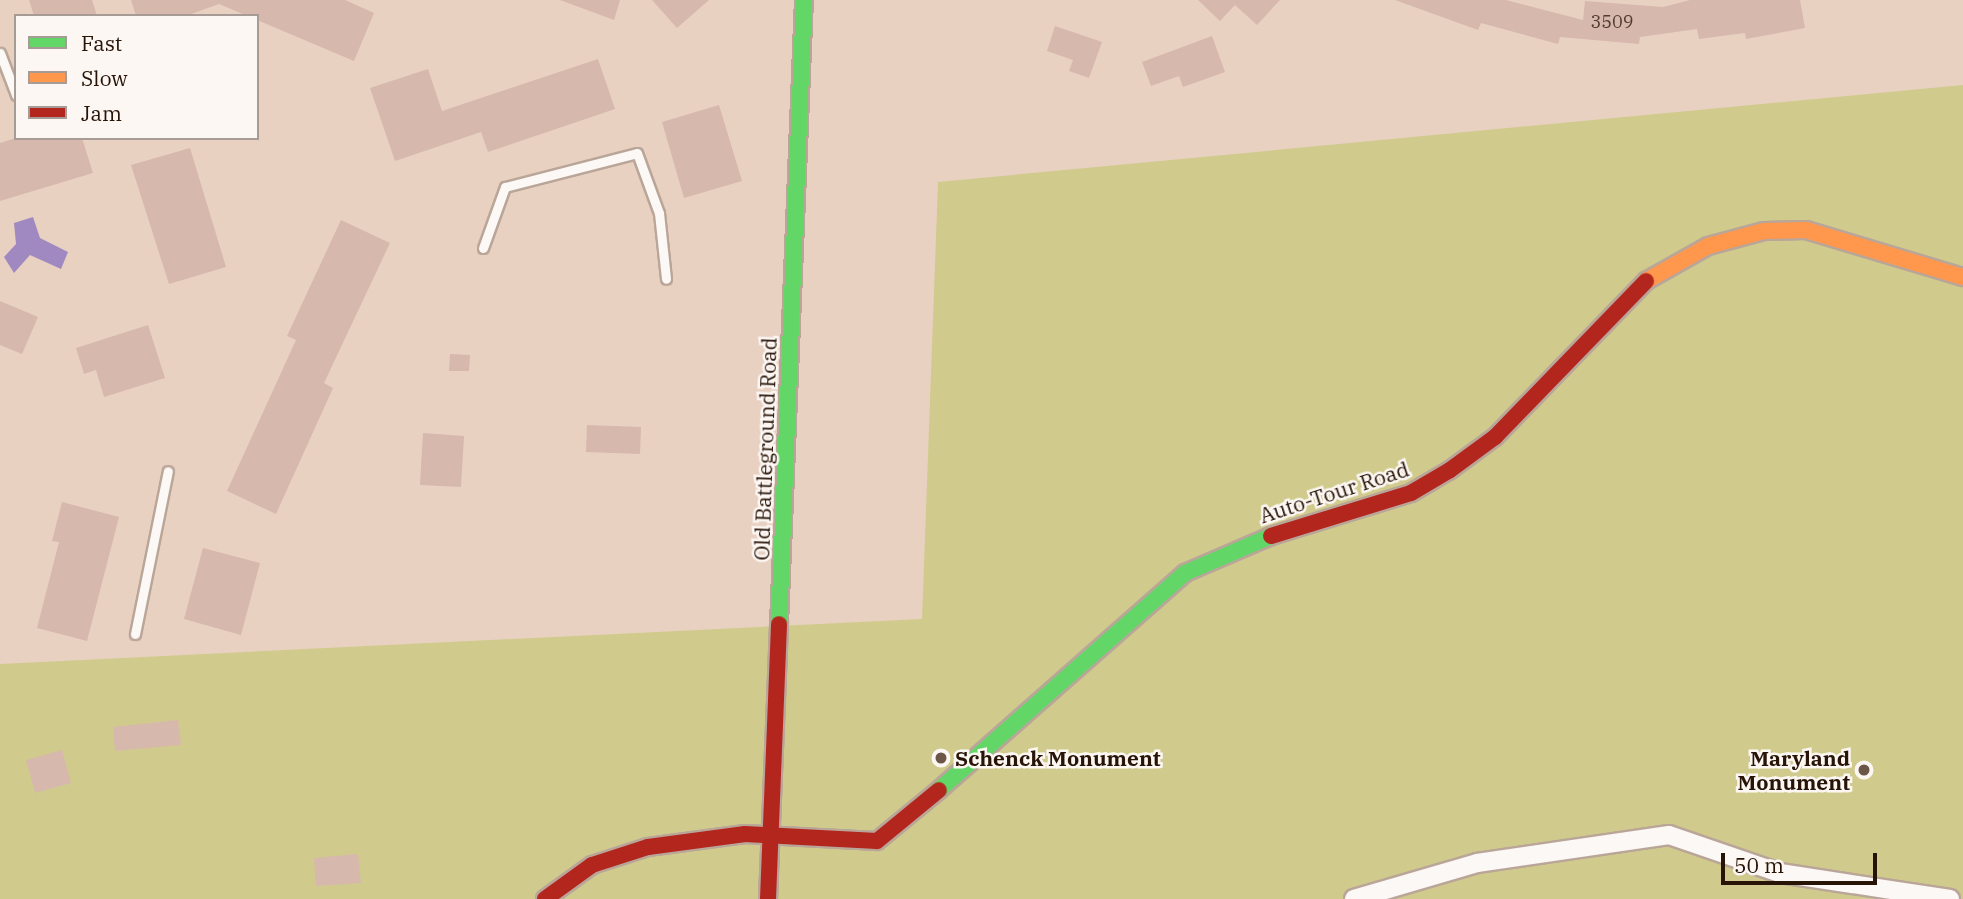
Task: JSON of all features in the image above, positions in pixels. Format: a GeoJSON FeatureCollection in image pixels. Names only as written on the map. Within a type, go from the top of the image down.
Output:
{"type":"FeatureCollection","features":[{"type":"Feature","properties":{"kind":"street","name":"Old Battleground Road"},"geometry":{"type":"LineString","coordinates":[[768,899],[804,0]]}},
{"type":"Feature","properties":{"kind":"street","name":"Auto-Tour Road"},"geometry":{"type":"LineString","coordinates":[[545,899],[592,865],[648,847],[770,836],[854,844],[877,841],[901,827],[1024,710],[1185,573],[1260,539],[1411,493],[1450,470],[1495,436],[1636,288],[1708,246],[1806,230],[1963,277]]}},
{"type":"Feature","properties":{"kind":"street"},"geometry":{"type":"LineString","coordinates":[[1354,899],[1477,863],[1669,835],[1780,873],[1950,899]]}},
{"type":"Feature","properties":{"kind":"lane"},"geometry":{"type":"LineString","coordinates":[[0,53],[14,90]]}},
{"type":"Feature","properties":{"kind":"lane"},"geometry":{"type":"LineString","coordinates":[[483,248],[505,187],[637,153],[659,213],[666,279]]}},
{"type":"Feature","properties":{"kind":"lane"},"geometry":{"type":"LineString","coordinates":[[135,634],[168,471]]}},
{"type":"Feature","properties":{"kind":"shaded area"},"geometry":{"type":"Polygon","coordinates":[[[1963,85],[1963,899],[0,899],[0,664],[922,619],[938,182],[1963,85]]]}},
{"type":"Feature","properties":{"kind":"shaded area"},"geometry":{"type":"Polygon","coordinates":[[[33,217],[40,238],[68,252],[61,269],[30,255],[14,273],[4,257],[16,244],[14,223],[33,217]]]}},
{"type":"Feature","properties":{"kind":"building"},"geometry":{"type":"Polygon","coordinates":[[[29,0],[92,0],[96,14],[33,14],[29,0]]]}},
{"type":"Feature","properties":{"kind":"building"},"geometry":{"type":"Polygon","coordinates":[[[131,0],[345,0],[374,13],[354,61],[259,21],[259,14],[243,14],[219,4],[192,14],[135,14],[131,0]]]}},
{"type":"Feature","properties":{"kind":"building"},"geometry":{"type":"Polygon","coordinates":[[[560,0],[620,0],[614,20],[560,0]]]}},
{"type":"Feature","properties":{"kind":"building"},"geometry":{"type":"Polygon","coordinates":[[[652,0],[709,0],[677,28],[652,0]]]}},
{"type":"Feature","properties":{"kind":"building"},"geometry":{"type":"Polygon","coordinates":[[[1198,0],[1280,0],[1257,25],[1235,5],[1220,21],[1198,0]]]}},
{"type":"Feature","properties":{"kind":"building"},"geometry":{"type":"Polygon","coordinates":[[[1395,0],[1506,0],[1583,20],[1585,1],[1663,7],[1690,0],[1800,0],[1805,28],[1746,39],[1745,33],[1699,39],[1697,29],[1640,37],[1639,44],[1560,37],[1558,44],[1481,23],[1478,30],[1395,0]]]}},
{"type":"Feature","properties":{"kind":"building"},"geometry":{"type":"Polygon","coordinates":[[[1055,26],[1102,42],[1089,78],[1069,71],[1073,60],[1047,51],[1055,26]]]}},
{"type":"Feature","properties":{"kind":"building"},"geometry":{"type":"Polygon","coordinates":[[[1212,36],[1225,72],[1183,87],[1179,76],[1151,86],[1142,62],[1212,36]]]}},
{"type":"Feature","properties":{"kind":"building"},"geometry":{"type":"Polygon","coordinates":[[[598,59],[615,109],[488,152],[481,132],[395,161],[370,88],[428,69],[442,111],[598,59]]]}},
{"type":"Feature","properties":{"kind":"building"},"geometry":{"type":"Polygon","coordinates":[[[719,105],[742,181],[684,198],[662,122],[719,105]]]}},
{"type":"Feature","properties":{"kind":"building"},"geometry":{"type":"Polygon","coordinates":[[[14,139],[83,140],[93,173],[0,201],[0,143],[14,139]]]}},
{"type":"Feature","properties":{"kind":"building"},"geometry":{"type":"Polygon","coordinates":[[[190,148],[226,267],[169,284],[131,165],[190,148]]]}},
{"type":"Feature","properties":{"kind":"building"},"geometry":{"type":"Polygon","coordinates":[[[341,220],[390,243],[324,383],[333,388],[276,514],[227,491],[296,340],[287,336],[341,220]]]}},
{"type":"Feature","properties":{"kind":"building"},"geometry":{"type":"Polygon","coordinates":[[[0,301],[38,317],[22,354],[0,345],[0,301]]]}},
{"type":"Feature","properties":{"kind":"building"},"geometry":{"type":"Polygon","coordinates":[[[148,325],[165,378],[104,397],[96,370],[84,374],[76,348],[148,325]]]}},
{"type":"Feature","properties":{"kind":"building"},"geometry":{"type":"Polygon","coordinates":[[[450,354],[470,355],[469,371],[449,371],[450,354]]]}},
{"type":"Feature","properties":{"kind":"building"},"geometry":{"type":"Polygon","coordinates":[[[587,425],[641,427],[640,454],[586,452],[587,425]]]}},
{"type":"Feature","properties":{"kind":"building"},"geometry":{"type":"Polygon","coordinates":[[[423,433],[464,436],[461,487],[420,485],[423,433]]]}},
{"type":"Feature","properties":{"kind":"building"},"geometry":{"type":"Polygon","coordinates":[[[62,502],[119,517],[87,641],[37,628],[59,542],[52,541],[62,502]]]}},
{"type":"Feature","properties":{"kind":"building"},"geometry":{"type":"Polygon","coordinates":[[[203,548],[260,563],[241,635],[184,619],[203,548]]]}},
{"type":"Feature","properties":{"kind":"building"},"geometry":{"type":"Polygon","coordinates":[[[178,720],[181,745],[115,751],[113,727],[178,720]]]}},
{"type":"Feature","properties":{"kind":"building"},"geometry":{"type":"Polygon","coordinates":[[[62,750],[71,783],[35,793],[26,760],[62,750]]]}},
{"type":"Feature","properties":{"kind":"building"},"geometry":{"type":"Polygon","coordinates":[[[358,854],[361,883],[316,886],[314,858],[358,854]]]}},
{"type":"Feature","properties":{"kind":"traffic: fast"},"geometry":{"type":"LineString","coordinates":[[779,624],[804,0]]}},
{"type":"Feature","properties":{"kind":"traffic: fast"},"geometry":{"type":"LineString","coordinates":[[939,790],[1185,573],[1271,536]]}},
{"type":"Feature","properties":{"kind":"traffic: slow"},"geometry":{"type":"LineString","coordinates":[[1646,281],[1708,246],[1764,231],[1806,230],[1963,277]]}},
{"type":"Feature","properties":{"kind":"traffic: jam"},"geometry":{"type":"LineString","coordinates":[[1271,536],[1411,493],[1450,470],[1495,437],[1646,281]]}},
{"type":"Feature","properties":{"kind":"traffic: jam"},"geometry":{"type":"LineString","coordinates":[[768,899],[779,624]]}},
{"type":"Feature","properties":{"kind":"traffic: jam"},"geometry":{"type":"LineString","coordinates":[[545,899],[592,865],[648,847],[745,834],[877,841],[939,790]]}},
{"type":"Feature","properties":{"kind":"place","name":"Schenck Monument"},"geometry":{"type":"Point","coordinates":[941,758]}},
{"type":"Feature","properties":{"kind":"place","name":"Maryland Monument"},"geometry":{"type":"Point","coordinates":[1864,770]}}]}
